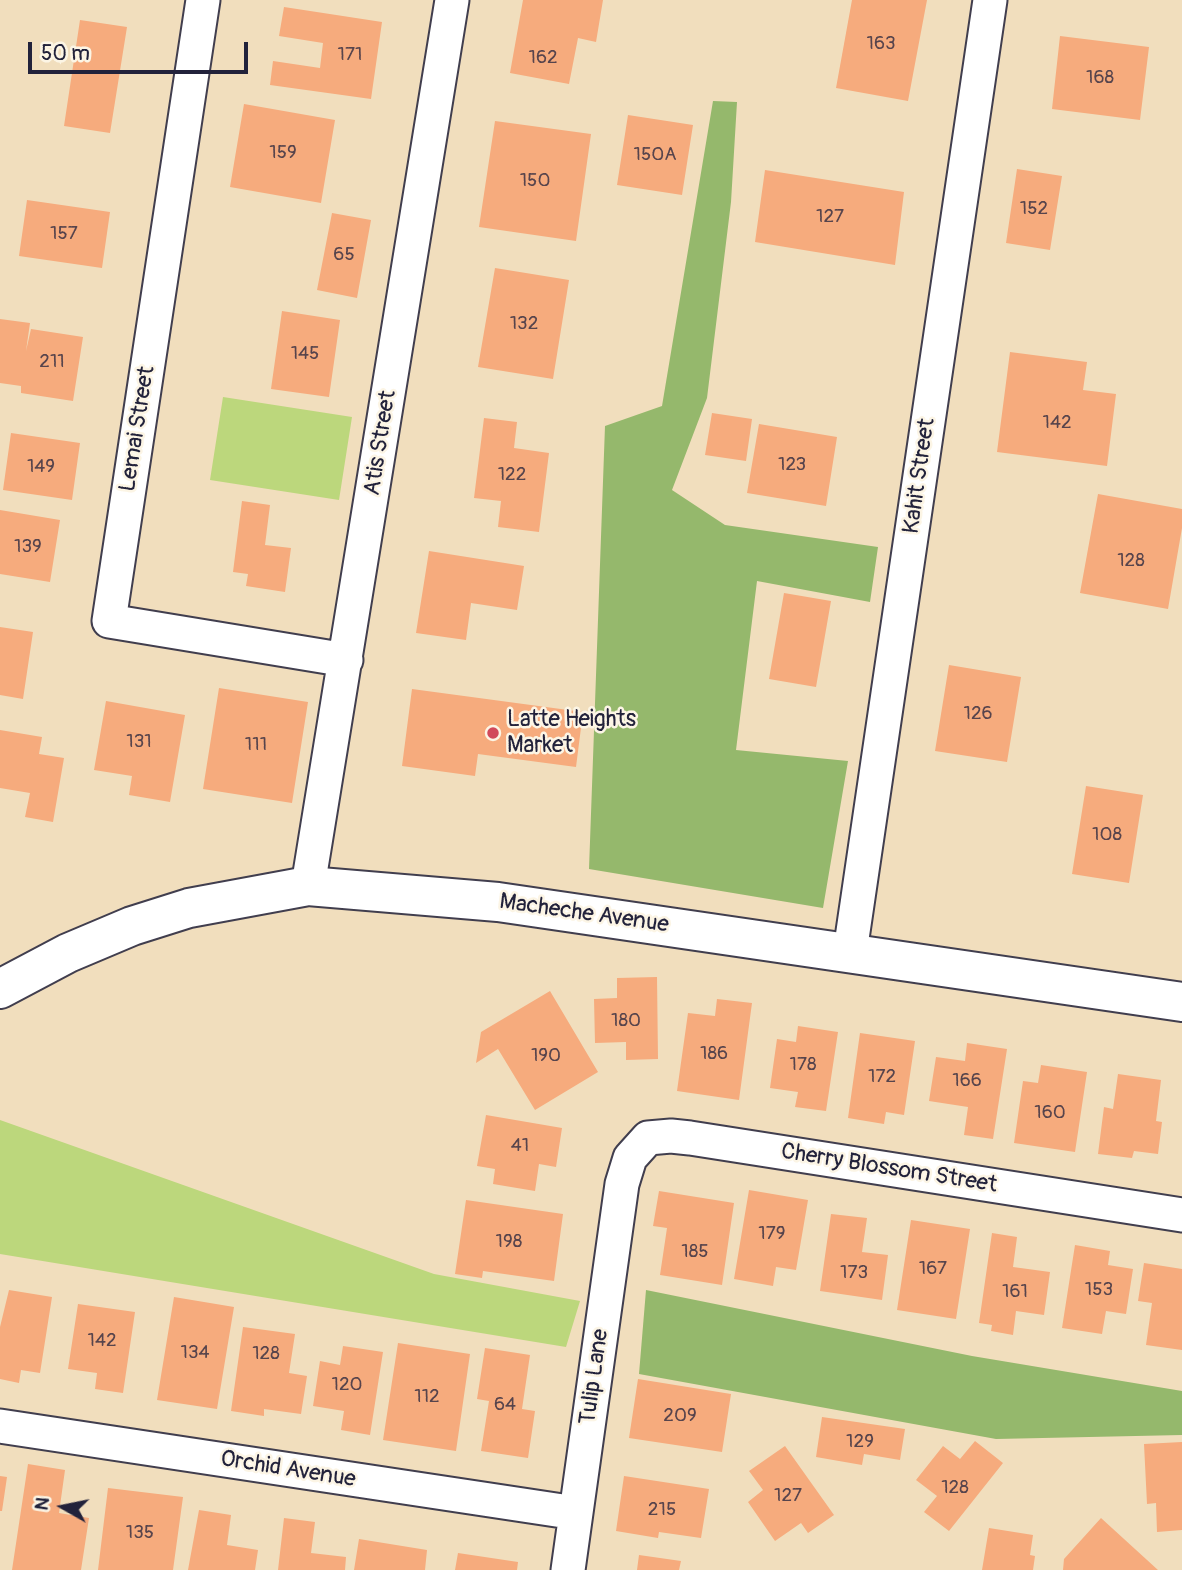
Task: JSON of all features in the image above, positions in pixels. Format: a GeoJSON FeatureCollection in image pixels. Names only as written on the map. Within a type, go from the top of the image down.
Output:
{"type":"FeatureCollection","features":[{"type":"Feature","properties":{"kind":"main road","name":"Macheche Avenue"},"geometry":{"type":"LineString","coordinates":[[0,989],[68,953],[132,926],[189,908],[308,886],[499,902],[1182,1002]]}},
{"type":"Feature","properties":{"kind":"street","name":"Lemai Street"},"geometry":{"type":"LineString","coordinates":[[203,0],[109,621],[346,660]]}},
{"type":"Feature","properties":{"kind":"street","name":"Atis Street"},"geometry":{"type":"LineString","coordinates":[[308,886],[452,0]]}},
{"type":"Feature","properties":{"kind":"street","name":"Kahit Street"},"geometry":{"type":"LineString","coordinates":[[849,952],[990,0]]}},
{"type":"Feature","properties":{"kind":"street","name":"Cherry Blossom Street"},"geometry":{"type":"LineString","coordinates":[[622,1184],[630,1158],[648,1138],[671,1136],[1182,1215]]}},
{"type":"Feature","properties":{"kind":"street","name":"Tulip Lane"},"geometry":{"type":"LineString","coordinates":[[568,1570],[622,1184]]}},
{"type":"Feature","properties":{"kind":"street","name":"Orchid Avenue"},"geometry":{"type":"LineString","coordinates":[[0,1426],[576,1513]]}},
{"type":"Feature","properties":{"kind":"green space"},"geometry":{"type":"Polygon","coordinates":[[[713,101],[737,102],[731,202],[707,398],[672,490],[725,525],[878,547],[870,602],[757,581],[736,750],[848,761],[823,908],[589,869],[605,426],[662,406],[713,101]]]}},
{"type":"Feature","properties":{"kind":"green space"},"geometry":{"type":"Polygon","coordinates":[[[223,397],[352,417],[339,500],[210,480],[223,397]]]}},
{"type":"Feature","properties":{"kind":"green space"},"geometry":{"type":"Polygon","coordinates":[[[0,1120],[434,1274],[580,1301],[566,1347],[0,1254],[0,1120]]]}},
{"type":"Feature","properties":{"kind":"green space"},"geometry":{"type":"Polygon","coordinates":[[[646,1290],[972,1356],[1182,1391],[1182,1435],[996,1439],[639,1374],[646,1290]]]}},
{"type":"Feature","properties":{"kind":"building"},"geometry":{"type":"Polygon","coordinates":[[[523,0],[603,0],[596,42],[578,38],[569,84],[510,73],[523,0]]]}},
{"type":"Feature","properties":{"kind":"building"},"geometry":{"type":"Polygon","coordinates":[[[852,0],[927,0],[908,101],[836,88],[852,0]]]}},
{"type":"Feature","properties":{"kind":"building"},"geometry":{"type":"Polygon","coordinates":[[[284,7],[382,22],[371,99],[270,85],[273,61],[320,68],[323,43],[279,36],[284,7]]]}},
{"type":"Feature","properties":{"kind":"building"},"geometry":{"type":"Polygon","coordinates":[[[80,20],[127,27],[110,133],[64,126],[80,20]]]}},
{"type":"Feature","properties":{"kind":"building"},"geometry":{"type":"Polygon","coordinates":[[[1060,36],[1149,47],[1140,120],[1052,109],[1060,36]]]}},
{"type":"Feature","properties":{"kind":"building"},"geometry":{"type":"Polygon","coordinates":[[[244,104],[335,120],[321,203],[230,187],[244,104]]]}},
{"type":"Feature","properties":{"kind":"building"},"geometry":{"type":"Polygon","coordinates":[[[628,115],[693,125],[682,195],[617,185],[628,115]]]}},
{"type":"Feature","properties":{"kind":"building"},"geometry":{"type":"Polygon","coordinates":[[[495,121],[591,134],[576,241],[479,227],[495,121]]]}},
{"type":"Feature","properties":{"kind":"building"},"geometry":{"type":"Polygon","coordinates":[[[1017,169],[1062,176],[1050,250],[1006,243],[1017,169]]]}},
{"type":"Feature","properties":{"kind":"building"},"geometry":{"type":"Polygon","coordinates":[[[765,170],[904,192],[895,265],[755,242],[765,170]]]}},
{"type":"Feature","properties":{"kind":"building"},"geometry":{"type":"Polygon","coordinates":[[[27,200],[110,212],[102,268],[19,256],[27,200]]]}},
{"type":"Feature","properties":{"kind":"building"},"geometry":{"type":"Polygon","coordinates":[[[332,213],[371,220],[357,298],[317,290],[332,213]]]}},
{"type":"Feature","properties":{"kind":"building"},"geometry":{"type":"Polygon","coordinates":[[[495,268],[569,280],[553,379],[478,367],[495,268]]]}},
{"type":"Feature","properties":{"kind":"building"},"geometry":{"type":"Polygon","coordinates":[[[282,311],[340,320],[329,397],[271,389],[282,311]]]}},
{"type":"Feature","properties":{"kind":"building"},"geometry":{"type":"Polygon","coordinates":[[[0,319],[30,323],[26,351],[31,329],[83,337],[73,401],[21,393],[21,386],[0,383],[0,319]]]}},
{"type":"Feature","properties":{"kind":"building"},"geometry":{"type":"Polygon","coordinates":[[[1010,352],[1087,362],[1083,390],[1116,394],[1107,466],[997,452],[1010,352]]]}},
{"type":"Feature","properties":{"kind":"building"},"geometry":{"type":"Polygon","coordinates":[[[712,413],[752,419],[746,461],[705,455],[712,413]]]}},
{"type":"Feature","properties":{"kind":"building"},"geometry":{"type":"Polygon","coordinates":[[[484,418],[517,422],[514,448],[549,453],[539,532],[498,527],[501,501],[474,498],[484,418]]]}},
{"type":"Feature","properties":{"kind":"building"},"geometry":{"type":"Polygon","coordinates":[[[759,424],[837,437],[826,506],[747,493],[759,424]]]}},
{"type":"Feature","properties":{"kind":"building"},"geometry":{"type":"Polygon","coordinates":[[[11,433],[80,443],[72,500],[3,490],[11,433]]]}},
{"type":"Feature","properties":{"kind":"building"},"geometry":{"type":"Polygon","coordinates":[[[1098,494],[1182,509],[1182,528],[1168,609],[1080,593],[1098,494]]]}},
{"type":"Feature","properties":{"kind":"building"},"geometry":{"type":"Polygon","coordinates":[[[242,501],[270,505],[265,545],[291,548],[285,592],[246,586],[248,574],[233,572],[242,501]]]}},
{"type":"Feature","properties":{"kind":"building"},"geometry":{"type":"Polygon","coordinates":[[[0,510],[60,520],[50,582],[0,574],[0,510]]]}},
{"type":"Feature","properties":{"kind":"building"},"geometry":{"type":"Polygon","coordinates":[[[429,551],[524,566],[517,610],[471,603],[466,640],[416,633],[429,551]]]}},
{"type":"Feature","properties":{"kind":"building"},"geometry":{"type":"Polygon","coordinates":[[[784,593],[831,601],[816,687],[769,679],[784,593]]]}},
{"type":"Feature","properties":{"kind":"building"},"geometry":{"type":"Polygon","coordinates":[[[0,627],[33,632],[23,699],[0,695],[0,627]]]}},
{"type":"Feature","properties":{"kind":"building"},"geometry":{"type":"Polygon","coordinates":[[[949,665],[1021,677],[1007,762],[935,751],[949,665]]]}},
{"type":"Feature","properties":{"kind":"building"},"geometry":{"type":"Polygon","coordinates":[[[219,688],[308,702],[292,803],[203,789],[219,688]]]}},
{"type":"Feature","properties":{"kind":"building","name":"Latte Heights Market"},"geometry":{"type":"Polygon","coordinates":[[[412,689],[583,712],[576,767],[478,754],[475,776],[402,766],[412,689]]]}},
{"type":"Feature","properties":{"kind":"building"},"geometry":{"type":"Polygon","coordinates":[[[106,701],[185,715],[170,802],[129,795],[132,776],[94,770],[106,701]]]}},
{"type":"Feature","properties":{"kind":"building"},"geometry":{"type":"Polygon","coordinates":[[[0,730],[42,737],[39,754],[64,758],[53,822],[25,817],[30,793],[0,788],[0,730]]]}},
{"type":"Feature","properties":{"kind":"building"},"geometry":{"type":"Polygon","coordinates":[[[1086,786],[1143,795],[1129,883],[1072,874],[1086,786]]]}},
{"type":"Feature","properties":{"kind":"building"},"geometry":{"type":"Polygon","coordinates":[[[657,977],[658,1059],[626,1060],[626,1042],[595,1043],[594,999],[617,998],[617,978],[657,977]]]}},
{"type":"Feature","properties":{"kind":"building"},"geometry":{"type":"Polygon","coordinates":[[[550,991],[598,1072],[535,1110],[498,1049],[476,1063],[481,1032],[550,991]]]}},
{"type":"Feature","properties":{"kind":"building"},"geometry":{"type":"Polygon","coordinates":[[[717,999],[752,1003],[739,1100],[677,1091],[688,1013],[715,1016],[717,999]]]}},
{"type":"Feature","properties":{"kind":"building"},"geometry":{"type":"Polygon","coordinates":[[[798,1026],[838,1032],[826,1111],[795,1107],[798,1092],[770,1088],[777,1039],[796,1042],[798,1026]]]}},
{"type":"Feature","properties":{"kind":"building"},"geometry":{"type":"Polygon","coordinates":[[[860,1033],[915,1041],[904,1115],[886,1112],[884,1124],[848,1118],[860,1033]]]}},
{"type":"Feature","properties":{"kind":"building"},"geometry":{"type":"Polygon","coordinates":[[[967,1043],[1007,1049],[993,1139],[964,1135],[968,1107],[929,1101],[936,1057],[965,1061],[967,1043]]]}},
{"type":"Feature","properties":{"kind":"building"},"geometry":{"type":"Polygon","coordinates":[[[1041,1065],[1087,1072],[1075,1152],[1014,1143],[1023,1081],[1038,1083],[1041,1065]]]}},
{"type":"Feature","properties":{"kind":"building"},"geometry":{"type":"Polygon","coordinates":[[[1118,1074],[1161,1080],[1156,1121],[1162,1122],[1158,1154],[1134,1151],[1132,1158],[1098,1154],[1104,1107],[1113,1109],[1118,1074]]]}},
{"type":"Feature","properties":{"kind":"building"},"geometry":{"type":"Polygon","coordinates":[[[486,1115],[562,1128],[556,1167],[539,1164],[535,1191],[493,1184],[495,1169],[477,1166],[486,1115]]]}},
{"type":"Feature","properties":{"kind":"building"},"geometry":{"type":"Polygon","coordinates":[[[749,1190],[808,1200],[796,1270],[776,1267],[773,1286],[734,1279],[749,1190]]]}},
{"type":"Feature","properties":{"kind":"building"},"geometry":{"type":"Polygon","coordinates":[[[659,1191],[734,1203],[722,1285],[660,1275],[667,1228],[653,1226],[659,1191]]]}},
{"type":"Feature","properties":{"kind":"building"},"geometry":{"type":"Polygon","coordinates":[[[466,1200],[563,1214],[554,1281],[483,1271],[482,1278],[455,1274],[466,1200]]]}},
{"type":"Feature","properties":{"kind":"building"},"geometry":{"type":"Polygon","coordinates":[[[831,1214],[867,1218],[862,1252],[888,1255],[882,1300],[820,1291],[831,1214]]]}},
{"type":"Feature","properties":{"kind":"building"},"geometry":{"type":"Polygon","coordinates":[[[911,1220],[970,1229],[956,1319],[897,1310],[911,1220]]]}},
{"type":"Feature","properties":{"kind":"building"},"geometry":{"type":"Polygon","coordinates":[[[992,1233],[1017,1237],[1013,1267],[1050,1272],[1044,1315],[1016,1311],[1013,1335],[991,1331],[992,1325],[979,1323],[992,1233]]]}},
{"type":"Feature","properties":{"kind":"building"},"geometry":{"type":"Polygon","coordinates":[[[1075,1245],[1110,1251],[1108,1265],[1133,1269],[1126,1314],[1106,1311],[1102,1334],[1062,1328],[1075,1245]]]}},
{"type":"Feature","properties":{"kind":"building"},"geometry":{"type":"Polygon","coordinates":[[[1144,1263],[1182,1269],[1182,1350],[1146,1345],[1152,1303],[1138,1301],[1144,1263]]]}},
{"type":"Feature","properties":{"kind":"building"},"geometry":{"type":"Polygon","coordinates":[[[9,1290],[52,1297],[40,1373],[21,1370],[19,1383],[0,1379],[0,1327],[9,1290]]]}},
{"type":"Feature","properties":{"kind":"building"},"geometry":{"type":"Polygon","coordinates":[[[174,1297],[234,1307],[217,1409],[157,1400],[174,1297]]]}},
{"type":"Feature","properties":{"kind":"building"},"geometry":{"type":"Polygon","coordinates":[[[78,1304],[135,1312],[123,1393],[95,1389],[97,1373],[68,1369],[78,1304]]]}},
{"type":"Feature","properties":{"kind":"building"},"geometry":{"type":"Polygon","coordinates":[[[243,1327],[295,1334],[289,1373],[307,1376],[301,1414],[264,1409],[264,1416],[231,1411],[243,1327]]]}},
{"type":"Feature","properties":{"kind":"building"},"geometry":{"type":"Polygon","coordinates":[[[398,1343],[470,1354],[456,1451],[383,1440],[398,1343]]]}},
{"type":"Feature","properties":{"kind":"building"},"geometry":{"type":"Polygon","coordinates":[[[343,1346],[383,1352],[370,1435],[341,1430],[344,1411],[313,1406],[320,1361],[340,1365],[343,1346]]]}},
{"type":"Feature","properties":{"kind":"building"},"geometry":{"type":"Polygon","coordinates":[[[485,1348],[530,1355],[522,1409],[535,1411],[528,1458],[481,1451],[489,1401],[477,1399],[485,1348]]]}},
{"type":"Feature","properties":{"kind":"building"},"geometry":{"type":"Polygon","coordinates":[[[638,1379],[731,1394],[722,1452],[629,1438],[638,1379]]]}},
{"type":"Feature","properties":{"kind":"building"},"geometry":{"type":"Polygon","coordinates":[[[822,1417],[905,1429],[900,1460],[864,1454],[862,1465],[816,1457],[822,1417]]]}},
{"type":"Feature","properties":{"kind":"building"},"geometry":{"type":"Polygon","coordinates":[[[975,1441],[1003,1463],[949,1531],[924,1512],[937,1496],[916,1480],[943,1446],[960,1459],[975,1441]]]}},
{"type":"Feature","properties":{"kind":"building"},"geometry":{"type":"Polygon","coordinates":[[[1182,1442],[1182,1530],[1157,1532],[1156,1503],[1147,1504],[1144,1444],[1182,1442]]]}},
{"type":"Feature","properties":{"kind":"building"},"geometry":{"type":"Polygon","coordinates":[[[785,1446],[834,1515],[808,1533],[801,1523],[775,1541],[748,1502],[763,1490],[749,1471],[785,1446]]]}},
{"type":"Feature","properties":{"kind":"building"},"geometry":{"type":"Polygon","coordinates":[[[28,1464],[65,1470],[59,1513],[89,1518],[81,1570],[12,1570],[28,1464]]]}},
{"type":"Feature","properties":{"kind":"building"},"geometry":{"type":"Polygon","coordinates":[[[0,1476],[7,1477],[2,1511],[0,1511],[0,1476]]]}},
{"type":"Feature","properties":{"kind":"building"},"geometry":{"type":"Polygon","coordinates":[[[624,1476],[709,1489],[701,1538],[659,1532],[658,1538],[616,1531],[624,1476]]]}},
{"type":"Feature","properties":{"kind":"building"},"geometry":{"type":"Polygon","coordinates":[[[108,1488],[183,1497],[173,1570],[98,1570],[108,1488]]]}},
{"type":"Feature","properties":{"kind":"building"},"geometry":{"type":"Polygon","coordinates":[[[199,1510],[231,1515],[227,1545],[258,1550],[255,1570],[188,1570],[199,1510]]]}},
{"type":"Feature","properties":{"kind":"building"},"geometry":{"type":"Polygon","coordinates":[[[284,1518],[315,1522],[311,1553],[346,1557],[345,1570],[278,1570],[284,1518]]]}},
{"type":"Feature","properties":{"kind":"building"},"geometry":{"type":"Polygon","coordinates":[[[1101,1518],[1158,1570],[1063,1570],[1064,1559],[1101,1518]]]}},
{"type":"Feature","properties":{"kind":"building"},"geometry":{"type":"Polygon","coordinates":[[[989,1528],[1033,1535],[1030,1555],[1035,1556],[1033,1570],[982,1570],[989,1528]]]}},
{"type":"Feature","properties":{"kind":"building"},"geometry":{"type":"Polygon","coordinates":[[[359,1539],[427,1550],[425,1570],[354,1570],[359,1539]]]}},
{"type":"Feature","properties":{"kind":"building"},"geometry":{"type":"Polygon","coordinates":[[[458,1553],[518,1562],[517,1570],[455,1570],[458,1553]]]}},
{"type":"Feature","properties":{"kind":"building"},"geometry":{"type":"Polygon","coordinates":[[[639,1555],[681,1561],[679,1570],[637,1570],[639,1555]]]}},
{"type":"Feature","properties":{"kind":"place","name":"Latte Heights Market"},"geometry":{"type":"Point","coordinates":[493,733]}}]}
